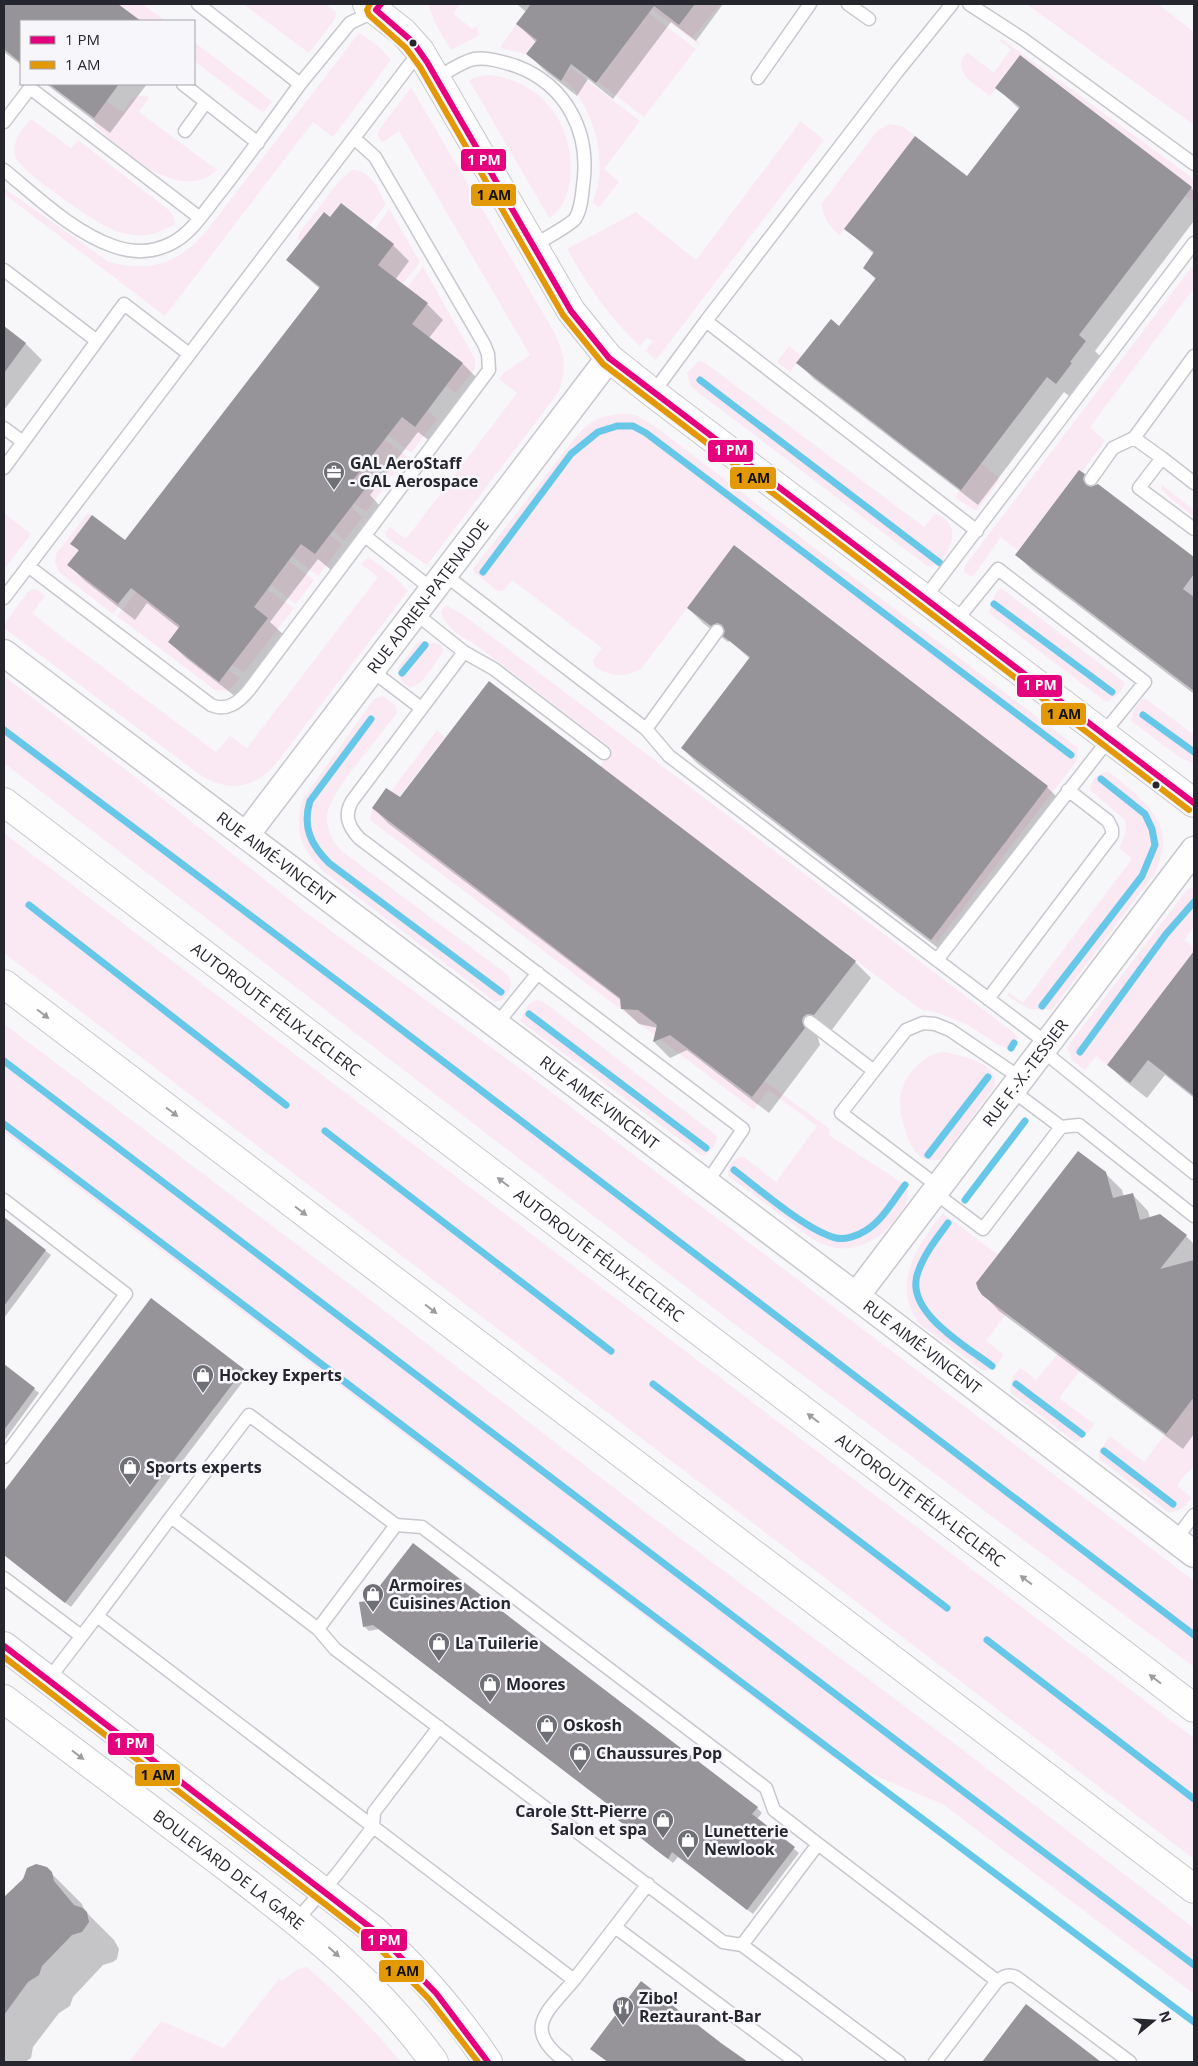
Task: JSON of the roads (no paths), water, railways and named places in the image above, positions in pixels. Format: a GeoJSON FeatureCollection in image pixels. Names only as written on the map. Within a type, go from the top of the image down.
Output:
{"type":"FeatureCollection","features":[{"type":"Feature","properties":{"kind":"main road"},"geometry":{"type":"LineString","coordinates":[[375,6],[420,51],[571,311],[609,358],[1194,803]]}},
{"type":"Feature","properties":{"kind":"main road","name":"AUTOROUTE FÉLIX-LECLERC"},"geometry":{"type":"LineString","coordinates":[[4,802],[1194,1708]]}},
{"type":"Feature","properties":{"kind":"main road"},"geometry":{"type":"LineString","coordinates":[[4,984],[1194,1889]]}},
{"type":"Feature","properties":{"kind":"main road"},"geometry":{"type":"LineString","coordinates":[[4,1646],[375,1931],[414,1968],[454,2016],[488,2062]]}},
{"type":"Feature","properties":{"kind":"main road","name":"BOULEVARD DE LA GARE"},"geometry":{"type":"LineString","coordinates":[[4,1699],[331,1949],[394,2010],[434,2062]]}},
{"type":"Feature","properties":{"kind":"street","name":"RUE ADRIEN-PATENAUDE"},"geometry":{"type":"LineString","coordinates":[[246,835],[609,358]]}},
{"type":"Feature","properties":{"kind":"street","name":"RUE AIMÉ-VINCENT"},"geometry":{"type":"LineString","coordinates":[[4,653],[856,1296],[1185,1547]]}},
{"type":"Feature","properties":{"kind":"street","name":"RUE F.-X.-TESSIER"},"geometry":{"type":"LineString","coordinates":[[856,1296],[1194,850]]}},
{"type":"Feature","properties":{"kind":"lane"},"geometry":{"type":"LineString","coordinates":[[198,4],[300,84]]}},
{"type":"Feature","properties":{"kind":"lane"},"geometry":{"type":"LineString","coordinates":[[758,78],[810,4]]}},
{"type":"Feature","properties":{"kind":"lane"},"geometry":{"type":"LineString","coordinates":[[848,4],[869,19]]}},
{"type":"Feature","properties":{"kind":"lane"},"geometry":{"type":"LineString","coordinates":[[653,393],[897,72],[952,4]]}},
{"type":"Feature","properties":{"kind":"lane"},"geometry":{"type":"LineString","coordinates":[[969,4],[1023,39],[1194,164]]}},
{"type":"Feature","properties":{"kind":"lane"},"geometry":{"type":"LineString","coordinates":[[4,170],[76,227],[98,240],[124,250],[140,251],[172,244],[183,236],[200,218],[300,84],[350,23],[375,6]]}},
{"type":"Feature","properties":{"kind":"lane"},"geometry":{"type":"LineString","coordinates":[[4,598],[354,138],[394,82],[420,51]]}},
{"type":"Feature","properties":{"kind":"lane"},"geometry":{"type":"LineString","coordinates":[[437,78],[454,67],[475,59],[504,62],[521,68],[543,81],[556,91],[566,103],[581,134],[584,148],[586,163],[581,201],[574,220],[533,246]]}},
{"type":"Feature","properties":{"kind":"lane"},"geometry":{"type":"LineString","coordinates":[[184,85],[258,142]]}},
{"type":"Feature","properties":{"kind":"lane"},"geometry":{"type":"LineString","coordinates":[[4,122],[31,86],[200,218]]}},
{"type":"Feature","properties":{"kind":"lane"},"geometry":{"type":"LineString","coordinates":[[185,131],[206,102]]}},
{"type":"Feature","properties":{"kind":"lane"},"geometry":{"type":"LineString","coordinates":[[28,566],[211,705],[217,708],[225,708],[242,700],[489,370],[489,362],[484,344],[375,157],[354,138]]}},
{"type":"Feature","properties":{"kind":"lane"},"geometry":{"type":"LineString","coordinates":[[924,599],[1194,243]]}},
{"type":"Feature","properties":{"kind":"lane"},"geometry":{"type":"LineString","coordinates":[[4,270],[97,341]]}},
{"type":"Feature","properties":{"kind":"lane"},"geometry":{"type":"LineString","coordinates":[[4,468],[124,304],[189,354]]}},
{"type":"Feature","properties":{"kind":"lane"},"geometry":{"type":"LineString","coordinates":[[706,321],[977,531]]}},
{"type":"Feature","properties":{"kind":"lane"},"geometry":{"type":"LineString","coordinates":[[1091,479],[1113,448],[1134,438],[1194,356]]}},
{"type":"Feature","properties":{"kind":"lane"},"geometry":{"type":"LineString","coordinates":[[4,428],[23,442]]}},
{"type":"Feature","properties":{"kind":"lane"},"geometry":{"type":"LineString","coordinates":[[1134,438],[1194,483]]}},
{"type":"Feature","properties":{"kind":"lane"},"geometry":{"type":"LineString","coordinates":[[1162,458],[1139,488],[1194,530]]}},
{"type":"Feature","properties":{"kind":"lane"},"geometry":{"type":"LineString","coordinates":[[365,536],[439,582],[646,729],[668,756],[988,999],[1194,1173]]}},
{"type":"Feature","properties":{"kind":"lane"},"geometry":{"type":"LineString","coordinates":[[937,960],[1068,790],[1145,682],[998,569],[955,622]]}},
{"type":"Feature","properties":{"kind":"lane"},"geometry":{"type":"LineString","coordinates":[[415,613],[464,652],[494,670],[604,753]]}},
{"type":"Feature","properties":{"kind":"lane"},"geometry":{"type":"LineString","coordinates":[[646,729],[717,631]]}},
{"type":"Feature","properties":{"kind":"lane"},"geometry":{"type":"LineString","coordinates":[[464,652],[352,801],[347,817],[350,825],[359,838],[743,1129],[706,1184]]}},
{"type":"Feature","properties":{"kind":"lane"},"geometry":{"type":"LineString","coordinates":[[372,670],[421,708]]}},
{"type":"Feature","properties":{"kind":"lane"},"geometry":{"type":"LineString","coordinates":[[988,999],[1112,835],[1112,829],[1108,821],[1068,790]]}},
{"type":"Feature","properties":{"kind":"lane"},"geometry":{"type":"LineString","coordinates":[[496,1025],[538,973]]}},
{"type":"Feature","properties":{"kind":"lane"},"geometry":{"type":"LineString","coordinates":[[810,1022],[874,1071]]}},
{"type":"Feature","properties":{"kind":"lane"},"geometry":{"type":"LineString","coordinates":[[1061,1127],[1017,1085],[950,1030],[935,1024],[923,1023],[906,1030],[841,1113],[937,1190],[983,1230],[1061,1127],[1079,1125],[1194,1216]]}},
{"type":"Feature","properties":{"kind":"lane"},"geometry":{"type":"LineString","coordinates":[[4,1200],[126,1294],[4,1457]]}},
{"type":"Feature","properties":{"kind":"lane"},"geometry":{"type":"LineString","coordinates":[[48,1680],[250,1415],[396,1525],[422,1527],[766,1788],[774,1810],[997,1981]]}},
{"type":"Feature","properties":{"kind":"lane"},"geometry":{"type":"LineString","coordinates":[[1185,1547],[1194,1515]]}},
{"type":"Feature","properties":{"kind":"lane"},"geometry":{"type":"LineString","coordinates":[[171,1517],[318,1629],[335,1649],[723,1942],[742,1945],[899,2062]]}},
{"type":"Feature","properties":{"kind":"lane"},"geometry":{"type":"LineString","coordinates":[[318,1629],[396,1525]]}},
{"type":"Feature","properties":{"kind":"lane"},"geometry":{"type":"LineString","coordinates":[[4,1578],[81,1636]]}},
{"type":"Feature","properties":{"kind":"lane"},"geometry":{"type":"LineString","coordinates":[[96,1616],[574,1980]]}},
{"type":"Feature","properties":{"kind":"lane"},"geometry":{"type":"LineString","coordinates":[[296,1921],[373,1827],[374,1812],[438,1726]]}},
{"type":"Feature","properties":{"kind":"lane"},"geometry":{"type":"LineString","coordinates":[[742,1945],[818,1844]]}},
{"type":"Feature","properties":{"kind":"lane"},"geometry":{"type":"LineString","coordinates":[[566,2062],[551,2050],[542,2037],[540,2027],[546,2012],[574,1980],[648,1884]]}},
{"type":"Feature","properties":{"kind":"lane"},"geometry":{"type":"LineString","coordinates":[[614,1927],[796,2062]]}},
{"type":"Feature","properties":{"kind":"lane"},"geometry":{"type":"LineString","coordinates":[[935,2062],[997,1981],[1004,1976],[1010,1975],[1016,1977],[1130,2062]]}},
{"type":"Feature","properties":{"kind":"waterway"},"geometry":{"type":"LineString","coordinates":[[700,380],[940,563]]}},
{"type":"Feature","properties":{"kind":"waterway"},"geometry":{"type":"LineString","coordinates":[[483,572],[571,454],[598,432],[617,426],[633,426],[646,433],[1071,755]]}},
{"type":"Feature","properties":{"kind":"waterway"},"geometry":{"type":"LineString","coordinates":[[994,604],[1112,692]]}},
{"type":"Feature","properties":{"kind":"waterway"},"geometry":{"type":"LineString","coordinates":[[402,673],[425,645]]}},
{"type":"Feature","properties":{"kind":"waterway"},"geometry":{"type":"LineString","coordinates":[[1143,715],[1194,752]]}},
{"type":"Feature","properties":{"kind":"waterway"},"geometry":{"type":"LineString","coordinates":[[371,719],[310,801],[307,819],[313,842],[329,863],[501,992]]}},
{"type":"Feature","properties":{"kind":"waterway"},"geometry":{"type":"LineString","coordinates":[[4,730],[368,1004],[1194,1635]]}},
{"type":"Feature","properties":{"kind":"waterway"},"geometry":{"type":"LineString","coordinates":[[1042,1006],[1142,876],[1155,845],[1152,829],[1145,814],[1101,779]]}},
{"type":"Feature","properties":{"kind":"waterway"},"geometry":{"type":"LineString","coordinates":[[1080,1052],[1166,934],[1194,902]]}},
{"type":"Feature","properties":{"kind":"waterway"},"geometry":{"type":"LineString","coordinates":[[29,905],[286,1105]]}},
{"type":"Feature","properties":{"kind":"waterway"},"geometry":{"type":"LineString","coordinates":[[529,1014],[706,1148]]}},
{"type":"Feature","properties":{"kind":"waterway"},"geometry":{"type":"LineString","coordinates":[[1011,1048],[1014,1043]]}},
{"type":"Feature","properties":{"kind":"waterway"},"geometry":{"type":"LineString","coordinates":[[4,1061],[1194,1965]]}},
{"type":"Feature","properties":{"kind":"waterway"},"geometry":{"type":"LineString","coordinates":[[928,1155],[988,1077]]}},
{"type":"Feature","properties":{"kind":"waterway"},"geometry":{"type":"LineString","coordinates":[[965,1200],[1025,1121]]}},
{"type":"Feature","properties":{"kind":"waterway"},"geometry":{"type":"LineString","coordinates":[[4,1124],[747,1687],[1194,2022]]}},
{"type":"Feature","properties":{"kind":"waterway"},"geometry":{"type":"LineString","coordinates":[[325,1131],[611,1351]]}},
{"type":"Feature","properties":{"kind":"waterway"},"geometry":{"type":"LineString","coordinates":[[734,1170],[811,1227],[836,1238],[855,1236],[871,1227],[887,1210],[905,1185]]}},
{"type":"Feature","properties":{"kind":"waterway"},"geometry":{"type":"LineString","coordinates":[[948,1223],[927,1253],[918,1272],[916,1286],[920,1300],[928,1314],[953,1338],[992,1366]]}},
{"type":"Feature","properties":{"kind":"waterway"},"geometry":{"type":"LineString","coordinates":[[653,1384],[947,1608]]}},
{"type":"Feature","properties":{"kind":"waterway"},"geometry":{"type":"LineString","coordinates":[[1016,1384],[1082,1434]]}},
{"type":"Feature","properties":{"kind":"waterway"},"geometry":{"type":"LineString","coordinates":[[1104,1451],[1173,1504]]}},
{"type":"Feature","properties":{"kind":"waterway"},"geometry":{"type":"LineString","coordinates":[[987,1640],[1194,1799]]}},
{"type":"Feature","properties":{"kind":"place","name":"GAL AeroStaff - GAL Aerospace"},"geometry":{"type":"Point","coordinates":[334,491]}},
{"type":"Feature","properties":{"kind":"place","name":"Hockey Experts"},"geometry":{"type":"Point","coordinates":[203,1394]}},
{"type":"Feature","properties":{"kind":"place","name":"Sports experts"},"geometry":{"type":"Point","coordinates":[130,1486]}},
{"type":"Feature","properties":{"kind":"place","name":"Armoires Cuisines Action"},"geometry":{"type":"Point","coordinates":[373,1613]}},
{"type":"Feature","properties":{"kind":"place","name":"La Tuilerie"},"geometry":{"type":"Point","coordinates":[439,1662]}},
{"type":"Feature","properties":{"kind":"place","name":"Moores"},"geometry":{"type":"Point","coordinates":[490,1703]}},
{"type":"Feature","properties":{"kind":"place","name":"Oskosh"},"geometry":{"type":"Point","coordinates":[547,1744]}},
{"type":"Feature","properties":{"kind":"place","name":"Chaussures Pop"},"geometry":{"type":"Point","coordinates":[580,1772]}},
{"type":"Feature","properties":{"kind":"place","name":"Carole Stt-Pierre Salon et spa"},"geometry":{"type":"Point","coordinates":[663,1839]}},
{"type":"Feature","properties":{"kind":"place","name":"Lunetterie Newlook"},"geometry":{"type":"Point","coordinates":[688,1859]}},
{"type":"Feature","properties":{"kind":"place","name":"Zibo! Reztaurant-Bar"},"geometry":{"type":"Point","coordinates":[623,2026]}}]}
